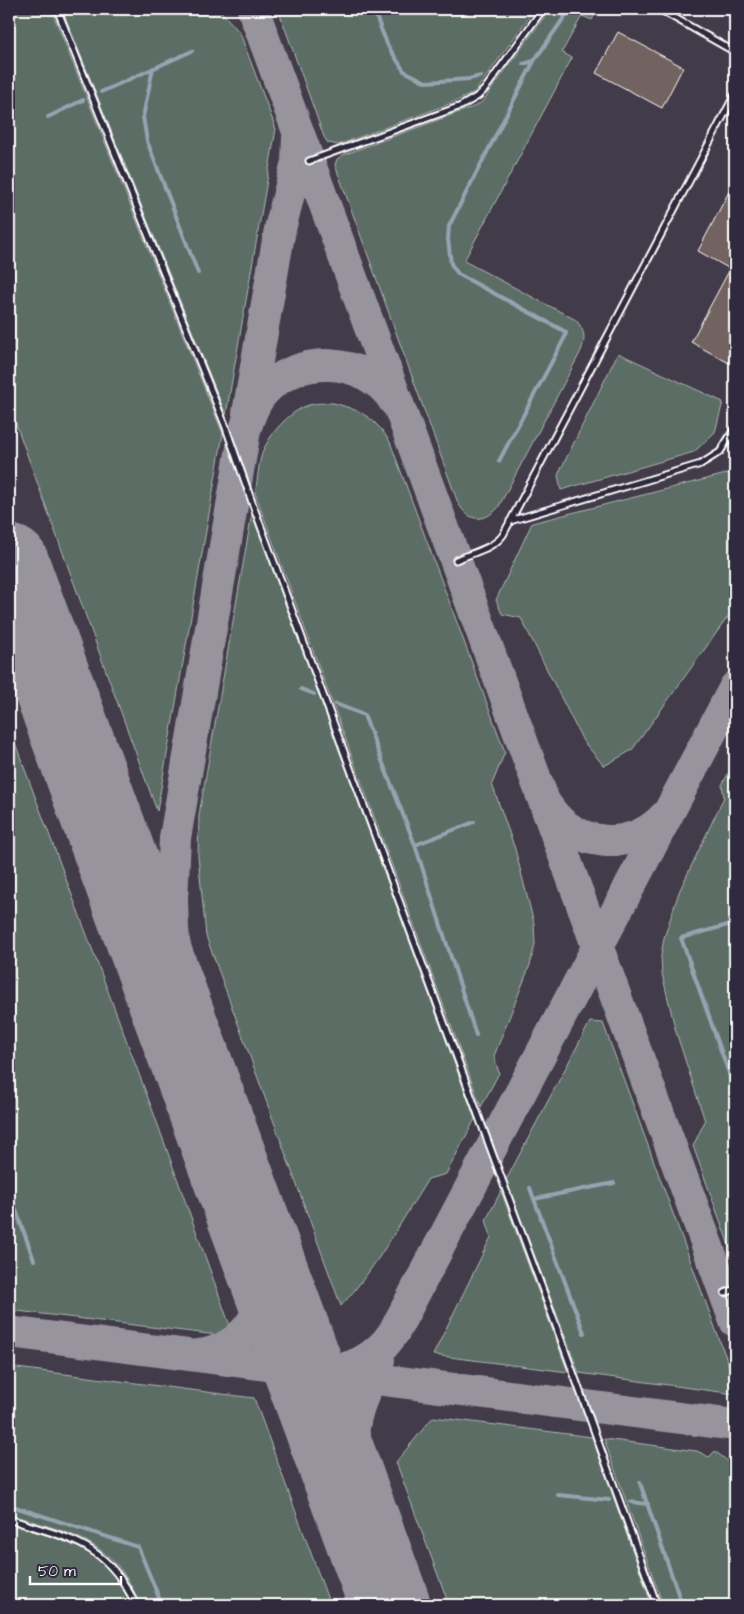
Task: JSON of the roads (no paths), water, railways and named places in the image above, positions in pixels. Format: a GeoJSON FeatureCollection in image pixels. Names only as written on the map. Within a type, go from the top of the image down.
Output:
{"type":"FeatureCollection","features":[{"type":"Feature","properties":{"kind":"lane"},"geometry":{"type":"LineString","coordinates":[[57,9],[225,425],[657,1605]]}},
{"type":"Feature","properties":{"kind":"lane"},"geometry":{"type":"LineString","coordinates":[[309,161],[461,106],[478,96],[543,9]]}},
{"type":"Feature","properties":{"kind":"lane"},"geometry":{"type":"LineString","coordinates":[[659,9],[735,52]]}},
{"type":"Feature","properties":{"kind":"lane"},"geometry":{"type":"LineString","coordinates":[[456,560],[498,542],[735,94]]}},
{"type":"Feature","properties":{"kind":"lane"},"geometry":{"type":"LineString","coordinates":[[510,520],[701,464],[720,452],[735,428]]}},
{"type":"Feature","properties":{"kind":"lane"},"geometry":{"type":"LineString","coordinates":[[725,1293],[735,1289]]}},
{"type":"Feature","properties":{"kind":"lane"},"geometry":{"type":"LineString","coordinates":[[9,1519],[87,1546],[101,1556],[120,1576],[136,1605]]}},
{"type":"Feature","properties":{"kind":"waterway"},"geometry":{"type":"LineString","coordinates":[[373,9],[388,46],[404,71],[426,82],[469,79],[481,76]]}},
{"type":"Feature","properties":{"kind":"waterway"},"geometry":{"type":"LineString","coordinates":[[523,64],[534,61],[570,9]]}},
{"type":"Feature","properties":{"kind":"waterway"},"geometry":{"type":"LineString","coordinates":[[101,92],[192,51]]}},
{"type":"Feature","properties":{"kind":"waterway"},"geometry":{"type":"LineString","coordinates":[[499,461],[566,332],[458,274],[451,264],[448,239],[449,226],[534,61]]}},
{"type":"Feature","properties":{"kind":"waterway"},"geometry":{"type":"LineString","coordinates":[[153,68],[143,117],[147,141],[198,273]]}},
{"type":"Feature","properties":{"kind":"waterway"},"geometry":{"type":"LineString","coordinates":[[48,117],[83,100]]}},
{"type":"Feature","properties":{"kind":"waterway"},"geometry":{"type":"LineString","coordinates":[[301,689],[314,694]]}},
{"type":"Feature","properties":{"kind":"waterway"},"geometry":{"type":"LineString","coordinates":[[336,704],[364,715],[415,845],[476,1035]]}},
{"type":"Feature","properties":{"kind":"waterway"},"geometry":{"type":"LineString","coordinates":[[415,845],[474,822]]}},
{"type":"Feature","properties":{"kind":"waterway"},"geometry":{"type":"LineString","coordinates":[[735,923],[681,938],[735,1090]]}},
{"type":"Feature","properties":{"kind":"waterway"},"geometry":{"type":"LineString","coordinates":[[584,1333],[534,1199],[614,1183]]}},
{"type":"Feature","properties":{"kind":"waterway"},"geometry":{"type":"LineString","coordinates":[[530,1188],[534,1199]]}},
{"type":"Feature","properties":{"kind":"waterway"},"geometry":{"type":"LineString","coordinates":[[9,1191],[34,1260]]}},
{"type":"Feature","properties":{"kind":"waterway"},"geometry":{"type":"LineString","coordinates":[[640,1483],[682,1605]]}},
{"type":"Feature","properties":{"kind":"waterway"},"geometry":{"type":"LineString","coordinates":[[558,1495],[609,1500]]}},
{"type":"Feature","properties":{"kind":"waterway"},"geometry":{"type":"LineString","coordinates":[[631,1502],[648,1504]]}},
{"type":"Feature","properties":{"kind":"waterway"},"geometry":{"type":"LineString","coordinates":[[9,1505],[138,1547],[162,1605]]}}]}
